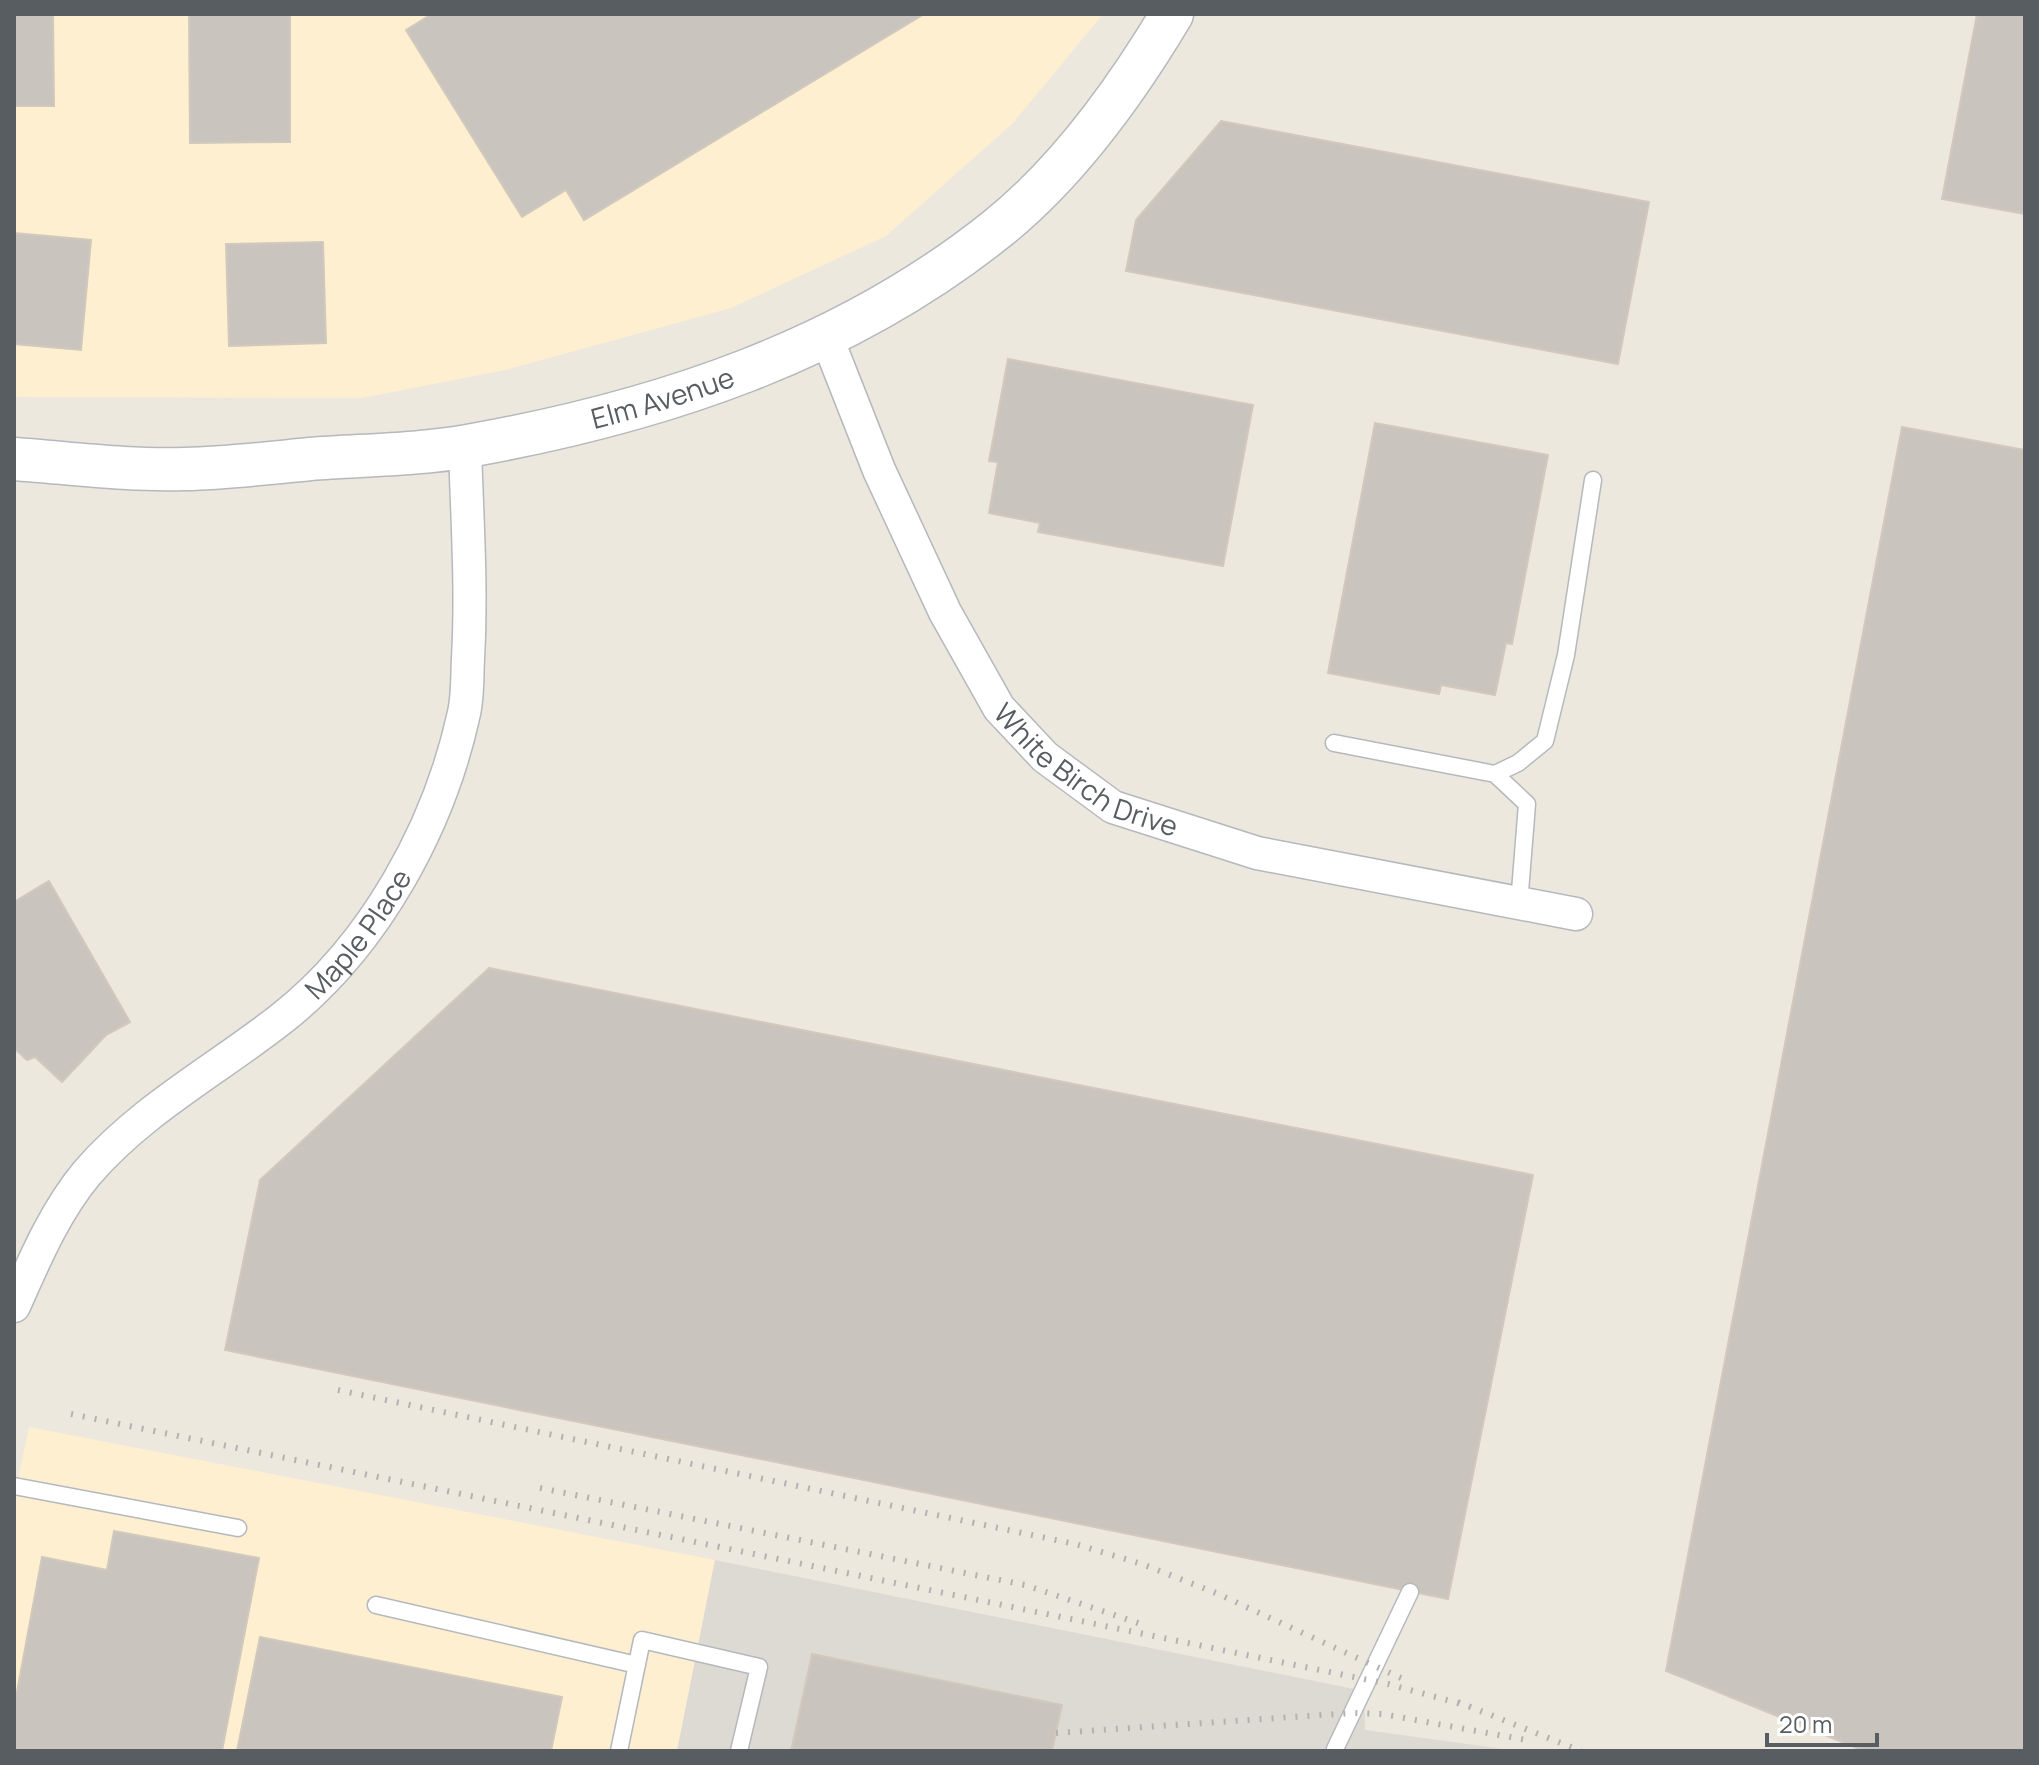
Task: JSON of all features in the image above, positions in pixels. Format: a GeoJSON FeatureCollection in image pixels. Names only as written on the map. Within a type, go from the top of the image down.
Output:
{"type":"FeatureCollection","features":[{"type":"Feature","properties":{"kind":"street","name":"Elm Avenue"},"geometry":{"type":"LineString","coordinates":[[14,459],[183,470],[465,447],[651,404],[729,378],[827,338],[896,302],[1001,225],[1089,137],[1137,73],[1172,14]]}},
{"type":"Feature","properties":{"kind":"street","name":"White Birch Drive"},"geometry":{"type":"LineString","coordinates":[[827,338],[879,470],[945,612],[999,708],[1045,757],[1113,807],[1257,853],[1576,914]]}},
{"type":"Feature","properties":{"kind":"street","name":"Maple Place"},"geometry":{"type":"LineString","coordinates":[[14,1306],[39,1248],[87,1174],[147,1115],[283,1017],[357,943],[404,872],[439,793],[465,711],[470,624],[465,447]]}},
{"type":"Feature","properties":{"kind":"lane"},"geometry":{"type":"LineString","coordinates":[[1495,774],[1518,763],[1545,741],[1566,655],[1593,480]]}},
{"type":"Feature","properties":{"kind":"lane"},"geometry":{"type":"LineString","coordinates":[[1334,743],[1495,774],[1527,804],[1519,904]]}},
{"type":"Feature","properties":{"kind":"lane"},"geometry":{"type":"LineString","coordinates":[[14,1486],[238,1528]]}},
{"type":"Feature","properties":{"kind":"lane"},"geometry":{"type":"LineString","coordinates":[[1335,1750],[1410,1592]]}},
{"type":"Feature","properties":{"kind":"lane"},"geometry":{"type":"LineString","coordinates":[[376,1605],[637,1665]]}},
{"type":"Feature","properties":{"kind":"lane"},"geometry":{"type":"LineString","coordinates":[[619,1751],[642,1640],[759,1667],[739,1751]]}},
{"type":"Feature","properties":{"kind":"shaded area"},"geometry":{"type":"Polygon","coordinates":[[[14,14],[1103,14],[1013,123],[886,236],[731,308],[505,370],[362,398],[14,397],[14,14]]]}},
{"type":"Feature","properties":{"kind":"shaded area"},"geometry":{"type":"Polygon","coordinates":[[[29,1427],[715,1560],[677,1751],[14,1751],[14,1499],[29,1427]]]}},
{"type":"Feature","properties":{"kind":"shaded area"},"geometry":{"type":"Polygon","coordinates":[[[715,1560],[1364,1691],[1365,1730],[1518,1751],[677,1751],[715,1560]]]}},
{"type":"Feature","properties":{"kind":"building"},"geometry":{"type":"Polygon","coordinates":[[[14,14],[53,14],[54,106],[14,106],[14,14]]]}},
{"type":"Feature","properties":{"kind":"building"},"geometry":{"type":"Polygon","coordinates":[[[189,14],[290,14],[290,142],[190,143],[189,14]]]}},
{"type":"Feature","properties":{"kind":"building"},"geometry":{"type":"Polygon","coordinates":[[[432,14],[924,14],[584,220],[566,190],[522,217],[406,30],[432,14]]]}},
{"type":"Feature","properties":{"kind":"building"},"geometry":{"type":"Polygon","coordinates":[[[1977,14],[2025,14],[2025,214],[1942,199],[1977,14]]]}},
{"type":"Feature","properties":{"kind":"building"},"geometry":{"type":"Polygon","coordinates":[[[1221,121],[1649,202],[1618,364],[1126,271],[1136,220],[1221,121]]]}},
{"type":"Feature","properties":{"kind":"building"},"geometry":{"type":"Polygon","coordinates":[[[14,233],[91,240],[81,350],[14,344],[14,233]]]}},
{"type":"Feature","properties":{"kind":"building"},"geometry":{"type":"Polygon","coordinates":[[[323,242],[326,343],[229,346],[226,244],[323,242]]]}},
{"type":"Feature","properties":{"kind":"building"},"geometry":{"type":"Polygon","coordinates":[[[1008,359],[1253,405],[1223,566],[1038,532],[1040,523],[989,513],[998,462],[989,461],[1008,359]]]}},
{"type":"Feature","properties":{"kind":"building"},"geometry":{"type":"Polygon","coordinates":[[[1375,423],[1548,455],[1512,644],[1506,643],[1495,695],[1441,685],[1439,694],[1328,673],[1375,423]]]}},
{"type":"Feature","properties":{"kind":"building"},"geometry":{"type":"Polygon","coordinates":[[[1902,427],[2025,450],[2025,1751],[1864,1751],[1666,1671],[1902,427]]]}},
{"type":"Feature","properties":{"kind":"building"},"geometry":{"type":"Polygon","coordinates":[[[49,881],[130,1022],[106,1035],[62,1082],[35,1057],[27,1060],[14,1048],[14,902],[49,881]]]}},
{"type":"Feature","properties":{"kind":"building"},"geometry":{"type":"Polygon","coordinates":[[[489,968],[1533,1175],[1448,1599],[225,1350],[260,1180],[489,968]]]}},
{"type":"Feature","properties":{"kind":"building"},"geometry":{"type":"Polygon","coordinates":[[[114,1531],[259,1558],[222,1751],[14,1751],[14,1692],[17,1692],[42,1557],[107,1570],[114,1531]]]}},
{"type":"Feature","properties":{"kind":"building"},"geometry":{"type":"Polygon","coordinates":[[[260,1637],[562,1697],[551,1751],[237,1751],[260,1637]]]}},
{"type":"Feature","properties":{"kind":"building"},"geometry":{"type":"Polygon","coordinates":[[[812,1654],[1062,1705],[1052,1751],[791,1751],[812,1654]]]}},
{"type":"Feature","properties":{"kind":"railway"},"geometry":{"type":"LineString","coordinates":[[338,1390],[1075,1544],[1142,1564],[1216,1593],[1403,1679]]}},
{"type":"Feature","properties":{"kind":"railway"},"geometry":{"type":"LineString","coordinates":[[71,1414],[1388,1684],[1469,1706]]}},
{"type":"Feature","properties":{"kind":"railway"},"geometry":{"type":"LineString","coordinates":[[540,1488],[1025,1585],[1147,1626]]}},
{"type":"Feature","properties":{"kind":"railway"},"geometry":{"type":"LineString","coordinates":[[1458,1702],[1581,1751]]}},
{"type":"Feature","properties":{"kind":"railway"},"geometry":{"type":"LineString","coordinates":[[1056,1733],[1352,1713],[1382,1714],[1532,1741]]}}]}
